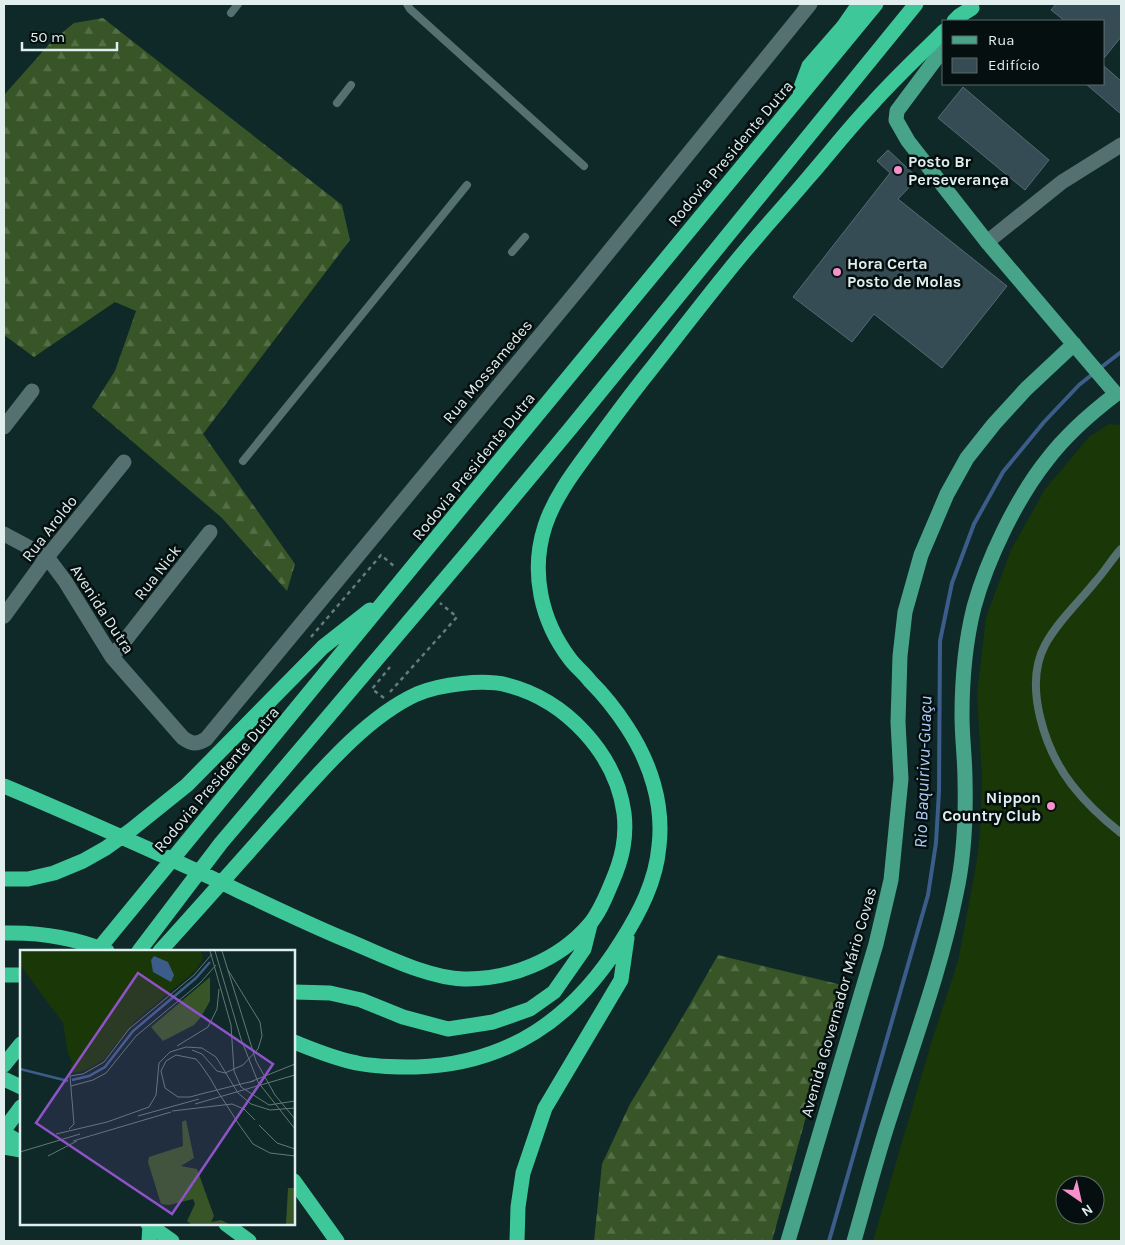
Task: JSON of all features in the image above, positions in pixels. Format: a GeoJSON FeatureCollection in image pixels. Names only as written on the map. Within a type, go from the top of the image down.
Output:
{"type":"FeatureCollection","features":[{"type":"Feature","properties":{"kind":"highway"},"geometry":{"type":"LineString","coordinates":[[796,100],[809,66],[843,27],[859,4]]}},
{"type":"Feature","properties":{"kind":"highway","name":"Rodovia Presidente Dutra"},"geometry":{"type":"LineString","coordinates":[[98,950],[395,590],[553,394],[876,4]]}},
{"type":"Feature","properties":{"kind":"highway"},"geometry":{"type":"LineString","coordinates":[[140,950],[221,843],[466,555],[916,4]]}},
{"type":"Feature","properties":{"kind":"highway"},"geometry":{"type":"LineString","coordinates":[[956,20],[969,15]]}},
{"type":"Feature","properties":{"kind":"highway"},"geometry":{"type":"LineString","coordinates":[[295,1042],[322,1054],[356,1063],[390,1068],[438,1066],[461,1062],[502,1050],[535,1033],[563,1011],[610,960],[635,919],[652,884],[660,846],[659,811],[654,785],[642,753],[628,728],[611,704],[570,658],[546,618],[539,587],[539,556],[545,526],[566,483],[612,419],[727,273],[870,106],[942,33]]}},
{"type":"Feature","properties":{"kind":"highway"},"geometry":{"type":"LineString","coordinates":[[4,879],[28,879],[54,873],[83,861],[131,830],[187,785],[324,647],[395,590]]}},
{"type":"Feature","properties":{"kind":"highway"},"geometry":{"type":"LineString","coordinates":[[4,786],[143,846],[304,922],[409,966],[443,976],[464,979],[517,971],[541,962],[567,947],[590,923],[604,901],[624,853],[624,816],[621,798],[613,774],[597,747],[581,727],[556,708],[530,693],[505,684],[479,683],[446,685],[419,693],[382,713],[352,740],[298,796],[161,950]]}},
{"type":"Feature","properties":{"kind":"highway"},"geometry":{"type":"LineString","coordinates":[[295,992],[330,993],[362,1000],[403,1017],[448,1029],[493,1022],[530,1009],[554,992],[584,948],[590,923]]}},
{"type":"Feature","properties":{"kind":"highway"},"geometry":{"type":"LineString","coordinates":[[517,1241],[518,1208],[523,1173],[545,1108],[621,980],[628,931]]}},
{"type":"Feature","properties":{"kind":"highway"},"geometry":{"type":"LineString","coordinates":[[4,933],[44,935],[91,944],[105,950]]}},
{"type":"Feature","properties":{"kind":"highway"},"geometry":{"type":"LineString","coordinates":[[4,975],[20,975]]}},
{"type":"Feature","properties":{"kind":"highway"},"geometry":{"type":"LineString","coordinates":[[4,1065],[20,1045]]}},
{"type":"Feature","properties":{"kind":"highway"},"geometry":{"type":"LineString","coordinates":[[4,1079],[20,1087]]}},
{"type":"Feature","properties":{"kind":"highway"},"geometry":{"type":"LineString","coordinates":[[20,1108],[4,1131],[20,1142]]}},
{"type":"Feature","properties":{"kind":"highway"},"geometry":{"type":"LineString","coordinates":[[4,1147],[20,1150]]}},
{"type":"Feature","properties":{"kind":"highway"},"geometry":{"type":"LineString","coordinates":[[295,1182],[338,1241]]}},
{"type":"Feature","properties":{"kind":"highway"},"geometry":{"type":"LineString","coordinates":[[149,1225],[149,1241]]}},
{"type":"Feature","properties":{"kind":"highway"},"geometry":{"type":"LineString","coordinates":[[150,1225],[172,1241]]}},
{"type":"Feature","properties":{"kind":"highway"},"geometry":{"type":"LineString","coordinates":[[227,1225],[249,1241]]}},
{"type":"Feature","properties":{"kind":"main road"},"geometry":{"type":"LineString","coordinates":[[854,1241],[890,1116],[929,998],[948,932],[957,892],[963,847],[965,782],[962,719],[963,673],[974,608],[996,547],[1017,506],[1046,460],[1085,419],[1118,392],[1103,380],[987,242],[908,141],[896,120],[897,111],[942,51]]}},
{"type":"Feature","properties":{"kind":"main road","name":"Avenida Governador Mário Covas"},"geometry":{"type":"LineString","coordinates":[[788,1241],[876,944],[891,880],[901,779],[898,722],[900,656],[904,612],[921,555],[947,494],[967,458],[994,424],[1026,389],[1074,344]]}},
{"type":"Feature","properties":{"kind":"street","name":"Rua Mossamedes"},"geometry":{"type":"LineString","coordinates":[[183,738],[191,744],[199,744],[206,739],[600,263],[810,4]]}},
{"type":"Feature","properties":{"kind":"street"},"geometry":{"type":"LineString","coordinates":[[987,242],[1062,182],[1121,145]]}},
{"type":"Feature","properties":{"kind":"street"},"geometry":{"type":"LineString","coordinates":[[4,426],[32,390]]}},
{"type":"Feature","properties":{"kind":"street","name":"Rua Aroldo"},"geometry":{"type":"LineString","coordinates":[[4,616],[47,557],[124,462]]}},
{"type":"Feature","properties":{"kind":"street","name":"Rua Nick"},"geometry":{"type":"LineString","coordinates":[[112,657],[210,532]]}},
{"type":"Feature","properties":{"kind":"street","name":"Avenida Dutra"},"geometry":{"type":"LineString","coordinates":[[4,534],[47,557],[66,581],[112,657],[183,738]]}},
{"type":"Feature","properties":{"kind":"lane"},"geometry":{"type":"LineString","coordinates":[[231,13],[238,4]]}},
{"type":"Feature","properties":{"kind":"lane"},"geometry":{"type":"LineString","coordinates":[[408,4],[410,10],[584,166]]}},
{"type":"Feature","properties":{"kind":"lane"},"geometry":{"type":"LineString","coordinates":[[337,103],[351,85]]}},
{"type":"Feature","properties":{"kind":"lane"},"geometry":{"type":"LineString","coordinates":[[243,461],[466,184]]}},
{"type":"Feature","properties":{"kind":"lane"},"geometry":{"type":"LineString","coordinates":[[512,252],[524,237]]}},
{"type":"Feature","properties":{"kind":"lane"},"geometry":{"type":"LineString","coordinates":[[1121,548],[1063,619],[1045,645],[1038,666],[1036,683],[1037,702],[1041,718],[1058,763],[1071,784],[1089,805],[1121,833]]}},
{"type":"Feature","properties":{"kind":"path"},"geometry":{"type":"LineString","coordinates":[[297,627],[312,638],[381,555],[396,567]]}},
{"type":"Feature","properties":{"kind":"path"},"geometry":{"type":"LineString","coordinates":[[384,699],[457,617],[434,598]]}},
{"type":"Feature","properties":{"kind":"green space"},"geometry":{"type":"Polygon","coordinates":[[[103,18],[342,205],[350,240],[203,434],[295,564],[287,591],[222,518],[92,407],[115,371],[136,311],[115,302],[34,357],[4,335],[4,95],[52,41],[74,23],[103,18]]]}},
{"type":"Feature","properties":{"kind":"green space","name":"Nippon Country Club"},"geometry":{"type":"Polygon","coordinates":[[[1109,424],[1121,425],[1121,1241],[873,1241],[932,1040],[958,961],[976,866],[980,833],[982,779],[977,694],[986,617],[1011,550],[1045,489],[1089,437],[1109,424]]]}},
{"type":"Feature","properties":{"kind":"green space"},"geometry":{"type":"Polygon","coordinates":[[[718,955],[842,985],[772,1241],[594,1241],[602,1164],[630,1104],[718,955]]]}},
{"type":"Feature","properties":{"kind":"building"},"geometry":{"type":"Polygon","coordinates":[[[1056,4],[1121,4],[1121,37],[1105,57],[1105,20],[1064,20],[1051,10],[1056,4]]]}},
{"type":"Feature","properties":{"kind":"building"},"geometry":{"type":"Polygon","coordinates":[[[1105,67],[1121,81],[1121,114],[1087,85],[1105,85],[1105,67]]]}},
{"type":"Feature","properties":{"kind":"building"},"geometry":{"type":"Polygon","coordinates":[[[963,87],[1049,160],[1025,190],[938,118],[963,87]]]}},
{"type":"Feature","properties":{"kind":"building"},"geometry":{"type":"Polygon","coordinates":[[[888,150],[918,178],[898,199],[1007,286],[942,368],[874,314],[852,342],[793,297],[890,173],[877,161],[888,150]]]}},
{"type":"Feature","properties":{"kind":"waterway","name":"Rio Baquirivu-Guaçu"},"geometry":{"type":"LineString","coordinates":[[1099,369],[1121,352]]}},
{"type":"Feature","properties":{"kind":"waterway","name":"Rio Baquirivu-Guaçu"},"geometry":{"type":"LineString","coordinates":[[829,1241],[928,895],[936,843],[939,791],[940,641],[952,583],[974,524],[1003,472],[1044,422],[1079,385],[1094,373]]}},
{"type":"Feature","properties":{"kind":"place","name":"Posto Br Perseverança"},"geometry":{"type":"Point","coordinates":[898,170]}},
{"type":"Feature","properties":{"kind":"place","name":"Hora Certa Posto de Molas"},"geometry":{"type":"Point","coordinates":[837,272]}},
{"type":"Feature","properties":{"kind":"place","name":"Nippon Country Club"},"geometry":{"type":"Point","coordinates":[1051,806]}}]}
